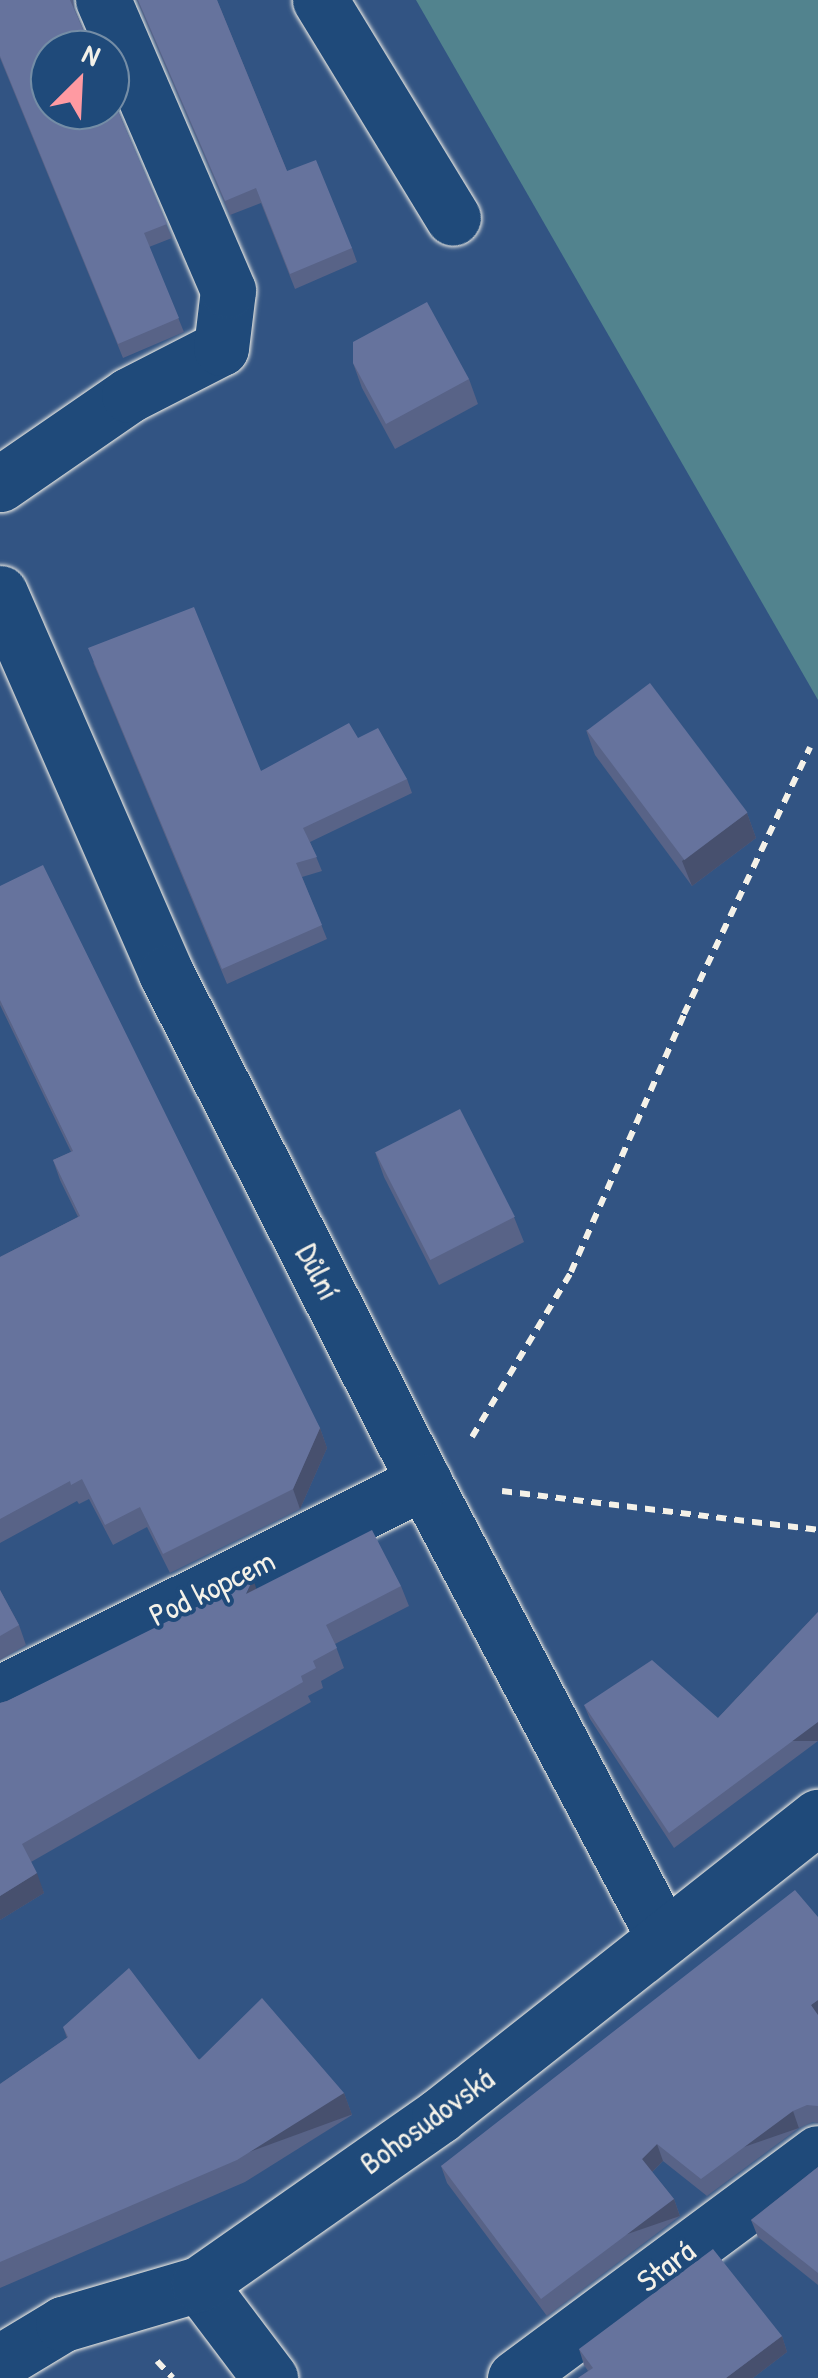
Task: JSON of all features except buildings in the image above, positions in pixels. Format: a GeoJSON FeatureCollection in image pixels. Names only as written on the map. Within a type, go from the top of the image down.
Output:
{"type":"FeatureCollection","features":[{"type":"Feature","properties":{"kind":"street"},"geometry":{"type":"LineString","coordinates":[[0,484],[129,395],[221,348],[228,290],[104,0]]}},
{"type":"Feature","properties":{"kind":"street"},"geometry":{"type":"LineString","coordinates":[[320,0],[453,218]]}},
{"type":"Feature","properties":{"kind":"street","name":"Důlní"},"geometry":{"type":"LineString","coordinates":[[0,593],[166,973],[424,1482],[664,1938]]}},
{"type":"Feature","properties":{"kind":"street","name":"Pod kopcem"},"geometry":{"type":"LineString","coordinates":[[0,1693],[424,1482]]}},
{"type":"Feature","properties":{"kind":"street","name":"Bohosudovská"},"geometry":{"type":"LineString","coordinates":[[0,2362],[64,2324],[199,2284],[439,2116],[817,1820]]}},
{"type":"Feature","properties":{"kind":"street","name":"Stará"},"geometry":{"type":"LineString","coordinates":[[515,2378],[818,2153]]}},
{"type":"Feature","properties":{"kind":"street"},"geometry":{"type":"LineString","coordinates":[[199,2284],[270,2378]]}},
{"type":"Feature","properties":{"kind":"path"},"geometry":{"type":"LineString","coordinates":[[424,1482],[466,1448],[571,1272],[684,1014],[810,747]]}},
{"type":"Feature","properties":{"kind":"path"},"geometry":{"type":"LineString","coordinates":[[424,1482],[818,1530]]}},
{"type":"Feature","properties":{"kind":"green space"},"geometry":{"type":"Polygon","coordinates":[[[416,0],[818,0],[818,700],[416,0]]]}}]}
